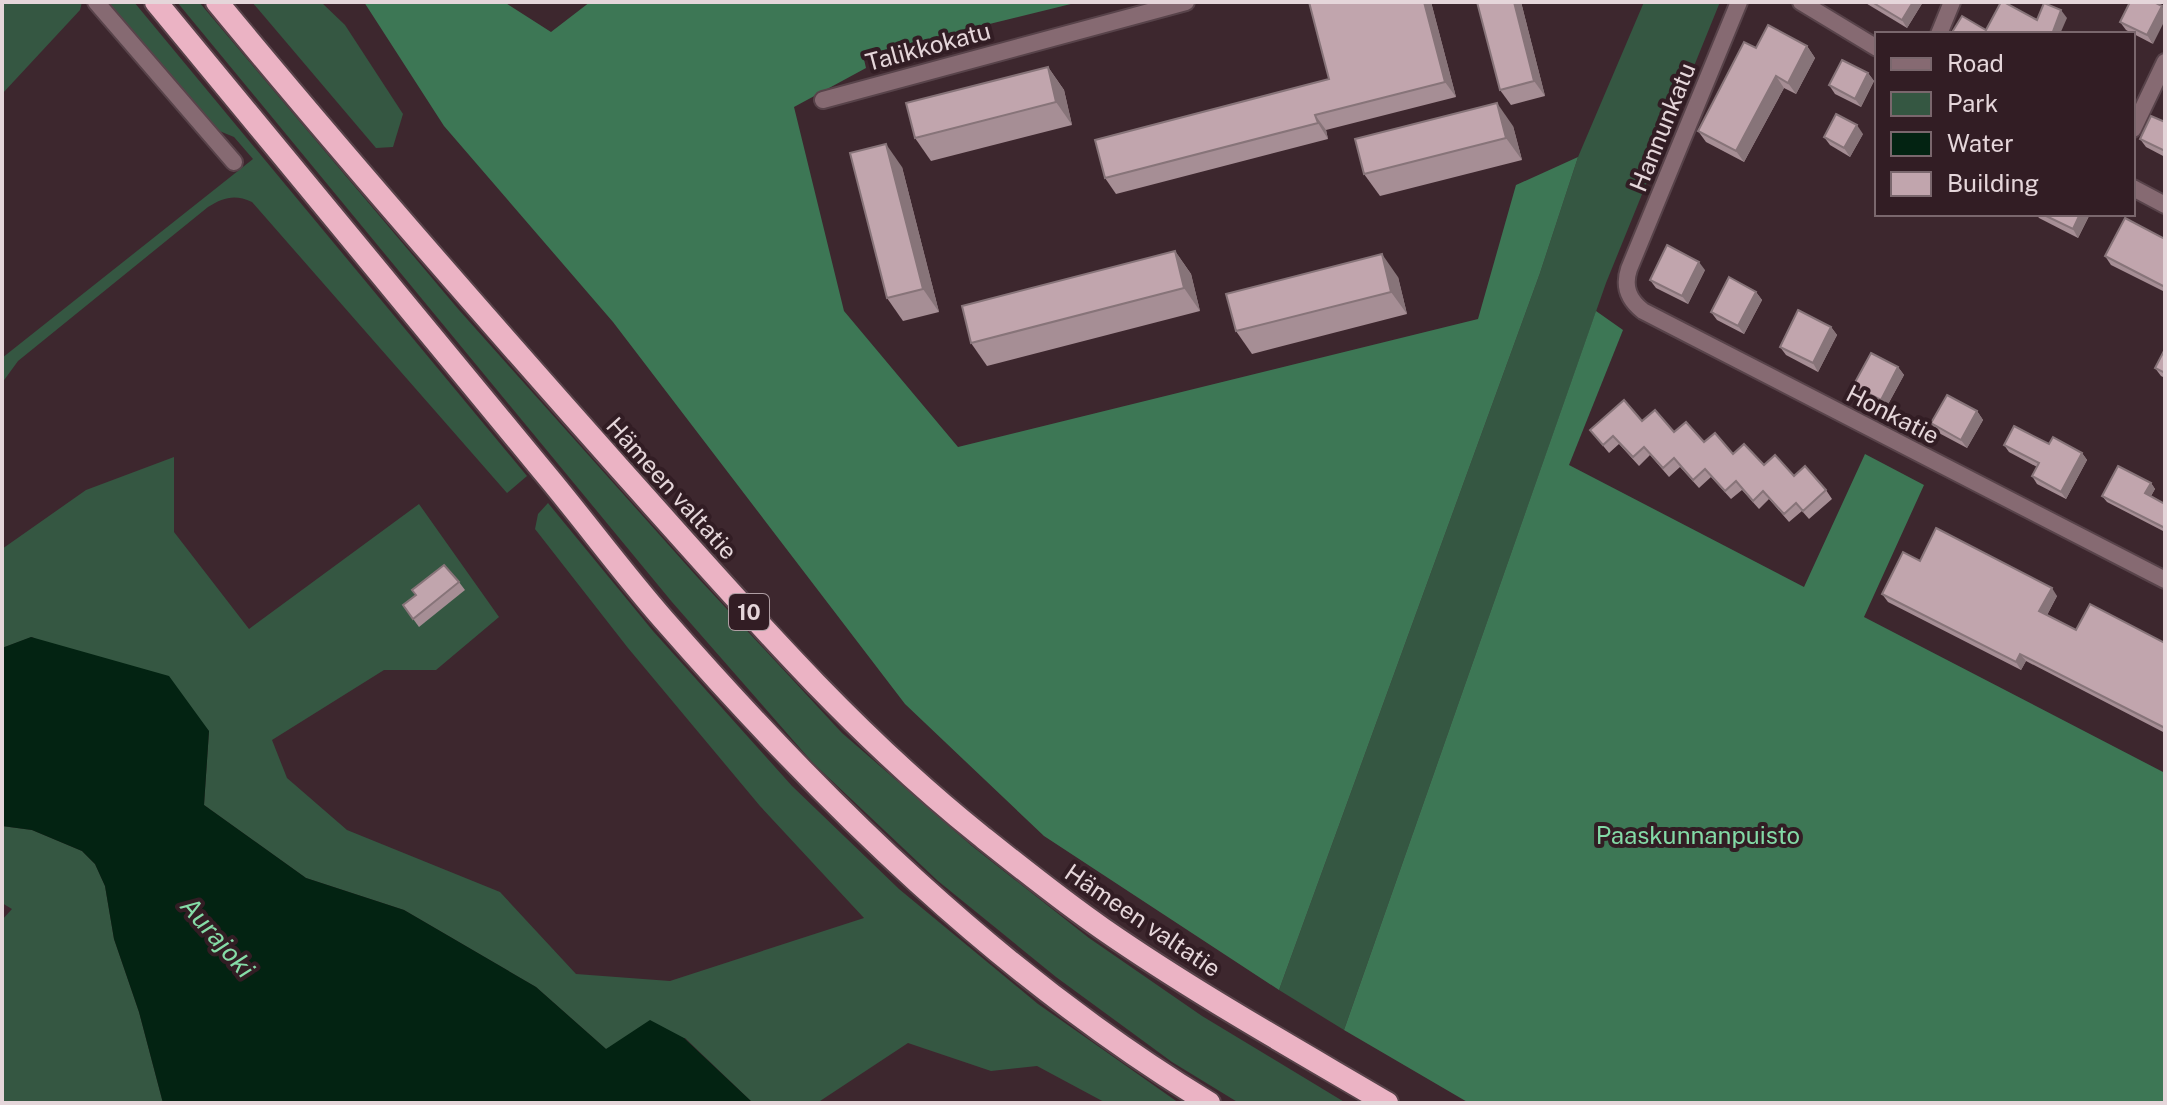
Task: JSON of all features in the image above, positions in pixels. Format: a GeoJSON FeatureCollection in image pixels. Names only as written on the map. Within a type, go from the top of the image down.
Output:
{"type":"FeatureCollection","features":[{"type":"Feature","properties":{"kind":"highway"},"geometry":{"type":"LineString","coordinates":[[156,2],[661,617],[821,793],[916,882],[1046,991],[1209,1103]]}},
{"type":"Feature","properties":{"kind":"highway","name":"Hämeen valtatie"},"geometry":{"type":"LineString","coordinates":[[217,2],[474,304],[694,551],[808,678],[886,752],[978,834],[1102,928],[1233,1012],[1387,1103]]}},
{"type":"Feature","properties":{"kind":"street"},"geometry":{"type":"LineString","coordinates":[[96,2],[234,162]]}},
{"type":"Feature","properties":{"kind":"street","name":"Talikkokatu"},"geometry":{"type":"LineString","coordinates":[[823,100],[1186,2]]}},
{"type":"Feature","properties":{"kind":"street","name":"Hannunkatu"},"geometry":{"type":"LineString","coordinates":[[1629,269],[1739,2]]}},
{"type":"Feature","properties":{"kind":"street"},"geometry":{"type":"LineString","coordinates":[[1801,2],[1875,47]]}},
{"type":"Feature","properties":{"kind":"street"},"geometry":{"type":"LineString","coordinates":[[1940,32],[1952,2]]}},
{"type":"Feature","properties":{"kind":"street"},"geometry":{"type":"LineString","coordinates":[[2135,125],[2165,62]]}},
{"type":"Feature","properties":{"kind":"street"},"geometry":{"type":"LineString","coordinates":[[2135,189],[2165,205]]}},
{"type":"Feature","properties":{"kind":"street","name":"Honkatie"},"geometry":{"type":"LineString","coordinates":[[1629,269],[1626,280],[1629,294],[1643,311],[2165,580]]}},
{"type":"Feature","properties":{"kind":"green space"},"geometry":{"type":"Polygon","coordinates":[[[2,2],[82,2],[80,10],[2,94],[2,2]]]}},
{"type":"Feature","properties":{"kind":"green space"},"geometry":{"type":"Polygon","coordinates":[[[105,2],[134,2],[527,476],[507,493],[252,202],[235,197],[208,207],[18,361],[2,383],[2,358],[253,159],[234,137],[217,130],[105,2]]]}},
{"type":"Feature","properties":{"kind":"green space"},"geometry":{"type":"Polygon","coordinates":[[[177,2],[199,2],[459,310],[699,579],[842,733],[972,846],[1089,938],[1202,1016],[1346,1103],[1239,1103],[1172,1062],[1056,977],[938,881],[813,763],[672,602],[177,2]]]}},
{"type":"Feature","properties":{"kind":"green space"},"geometry":{"type":"Polygon","coordinates":[[[252,2],[321,2],[345,25],[403,114],[393,147],[376,148],[252,2]]]}},
{"type":"Feature","properties":{"kind":"green space"},"geometry":{"type":"Polygon","coordinates":[[[364,2],[504,2],[551,32],[590,2],[1079,2],[863,55],[866,68],[794,107],[844,311],[958,447],[1478,319],[1516,185],[1578,157],[1540,273],[1279,990],[1044,836],[905,704],[613,322],[444,126],[364,2]]]}},
{"type":"Feature","properties":{"kind":"green space"},"geometry":{"type":"Polygon","coordinates":[[[1644,2],[1720,2],[1606,283],[1344,1030],[1279,990],[1540,273],[1578,157],[1644,2]]]}},
{"type":"Feature","properties":{"kind":"green space","name":"Paaskunnanpuisto"},"geometry":{"type":"Polygon","coordinates":[[[1596,311],[1623,330],[1569,465],[1804,587],[1865,454],[1924,485],[1864,617],[2165,773],[2165,1103],[1469,1103],[1344,1030],[1596,311]]]}},
{"type":"Feature","properties":{"kind":"green space"},"geometry":{"type":"Polygon","coordinates":[[[174,457],[174,532],[249,629],[419,504],[499,617],[436,670],[384,670],[272,740],[287,778],[347,830],[500,892],[576,974],[670,981],[864,918],[760,806],[628,648],[535,529],[538,514],[548,503],[653,631],[792,786],[899,889],[1038,1004],[1179,1103],[1106,1103],[1037,1066],[991,1071],[908,1043],[817,1103],[753,1103],[685,1038],[606,1049],[536,987],[404,910],[306,878],[204,805],[209,731],[32,637],[2,648],[2,549],[86,490],[174,457]]]}},
{"type":"Feature","properties":{"kind":"green space"},"geometry":{"type":"Polygon","coordinates":[[[2,826],[32,830],[82,851],[95,864],[105,886],[114,939],[139,1012],[163,1103],[2,1103],[2,920],[12,909],[2,903],[2,826]]]}},
{"type":"Feature","properties":{"kind":"water","name":"Aurajoki"},"geometry":{"type":"Polygon","coordinates":[[[31,637],[169,676],[209,731],[204,805],[306,878],[404,910],[536,987],[606,1049],[650,1020],[684,1038],[753,1103],[163,1103],[139,1012],[114,939],[105,886],[95,864],[82,851],[32,830],[2,826],[2,648],[31,637]]]}},
{"type":"Feature","properties":{"kind":"building"},"geometry":{"type":"Polygon","coordinates":[[[1309,2],[1424,2],[1445,82],[1315,115],[1318,123],[1105,178],[1095,140],[1329,79],[1309,2]]]}},
{"type":"Feature","properties":{"kind":"building"},"geometry":{"type":"Polygon","coordinates":[[[1477,2],[1514,2],[1534,81],[1500,90],[1477,2]]]}},
{"type":"Feature","properties":{"kind":"building"},"geometry":{"type":"Polygon","coordinates":[[[1872,2],[1913,2],[1902,20],[1872,2]]]}},
{"type":"Feature","properties":{"kind":"building"},"geometry":{"type":"Polygon","coordinates":[[[2001,2],[2037,20],[2044,3],[2061,10],[2053,32],[1952,32],[1962,16],[1986,30],[2001,2]]]}},
{"type":"Feature","properties":{"kind":"building"},"geometry":{"type":"Polygon","coordinates":[[[2130,2],[2154,2],[2162,6],[2147,35],[2120,22],[2130,2]]]}},
{"type":"Feature","properties":{"kind":"building"},"geometry":{"type":"Polygon","coordinates":[[[1768,25],[1807,46],[1788,83],[1776,76],[1736,151],[1698,131],[1744,42],[1756,48],[1768,25]]]}},
{"type":"Feature","properties":{"kind":"building"},"geometry":{"type":"Polygon","coordinates":[[[1842,60],[1868,73],[1855,99],[1829,85],[1842,60]]]}},
{"type":"Feature","properties":{"kind":"building"},"geometry":{"type":"Polygon","coordinates":[[[1048,67],[1056,102],[915,138],[906,103],[1048,67]]]}},
{"type":"Feature","properties":{"kind":"building"},"geometry":{"type":"Polygon","coordinates":[[[1497,103],[1506,138],[1364,174],[1355,139],[1497,103]]]}},
{"type":"Feature","properties":{"kind":"building"},"geometry":{"type":"Polygon","coordinates":[[[1836,114],[1857,125],[1844,148],[1824,137],[1836,114]]]}},
{"type":"Feature","properties":{"kind":"building"},"geometry":{"type":"Polygon","coordinates":[[[2151,116],[2165,122],[2165,151],[2140,139],[2151,116]]]}},
{"type":"Feature","properties":{"kind":"building"},"geometry":{"type":"Polygon","coordinates":[[[886,144],[923,289],[887,298],[850,153],[886,144]]]}},
{"type":"Feature","properties":{"kind":"building"},"geometry":{"type":"Polygon","coordinates":[[[2046,216],[2079,216],[2073,229],[2046,216]]]}},
{"type":"Feature","properties":{"kind":"building"},"geometry":{"type":"Polygon","coordinates":[[[2125,218],[2165,239],[2165,287],[2105,256],[2125,218]]]}},
{"type":"Feature","properties":{"kind":"building"},"geometry":{"type":"Polygon","coordinates":[[[1667,245],[1699,262],[1682,296],[1650,280],[1667,245]]]}},
{"type":"Feature","properties":{"kind":"building"},"geometry":{"type":"Polygon","coordinates":[[[1175,251],[1184,288],[971,343],[962,306],[1175,251]]]}},
{"type":"Feature","properties":{"kind":"building"},"geometry":{"type":"Polygon","coordinates":[[[1382,254],[1391,292],[1236,331],[1226,294],[1382,254]]]}},
{"type":"Feature","properties":{"kind":"building"},"geometry":{"type":"Polygon","coordinates":[[[1729,277],[1756,292],[1738,326],[1711,312],[1729,277]]]}},
{"type":"Feature","properties":{"kind":"building"},"geometry":{"type":"Polygon","coordinates":[[[1798,310],[1831,327],[1813,363],[1780,347],[1798,310]]]}},
{"type":"Feature","properties":{"kind":"building"},"geometry":{"type":"Polygon","coordinates":[[[2165,349],[2165,373],[2155,368],[2165,349]]]}},
{"type":"Feature","properties":{"kind":"building"},"geometry":{"type":"Polygon","coordinates":[[[1871,353],[1898,367],[1881,400],[1853,386],[1871,353]]]}},
{"type":"Feature","properties":{"kind":"building"},"geometry":{"type":"Polygon","coordinates":[[[1947,395],[1977,411],[1961,440],[1931,423],[1947,395]]]}},
{"type":"Feature","properties":{"kind":"building"},"geometry":{"type":"Polygon","coordinates":[[[1624,400],[1642,421],[1655,410],[1674,432],[1686,422],[1704,442],[1715,433],[1733,454],[1744,444],[1764,465],[1775,455],[1794,476],[1805,466],[1826,490],[1803,511],[1796,503],[1784,514],[1763,491],[1753,501],[1736,481],[1725,491],[1705,469],[1693,480],[1674,458],[1663,468],[1644,447],[1633,457],[1613,436],[1603,445],[1590,430],[1624,400]]]}},
{"type":"Feature","properties":{"kind":"building"},"geometry":{"type":"Polygon","coordinates":[[[2014,426],[2049,444],[2053,437],[2082,453],[2061,492],[2032,476],[2039,463],[2004,445],[2014,426]]]}},
{"type":"Feature","properties":{"kind":"building"},"geometry":{"type":"Polygon","coordinates":[[[2118,466],[2151,483],[2145,493],[2165,504],[2165,528],[2102,496],[2118,466]]]}},
{"type":"Feature","properties":{"kind":"building"},"geometry":{"type":"Polygon","coordinates":[[[1936,528],[2052,588],[2039,611],[2076,630],[2090,604],[2165,643],[2165,728],[2020,654],[2016,662],[1882,594],[1903,552],[1920,561],[1936,528]]]}},
{"type":"Feature","properties":{"kind":"building"},"geometry":{"type":"Polygon","coordinates":[[[444,565],[459,582],[413,619],[403,605],[416,595],[412,590],[444,565]]]}}]}
